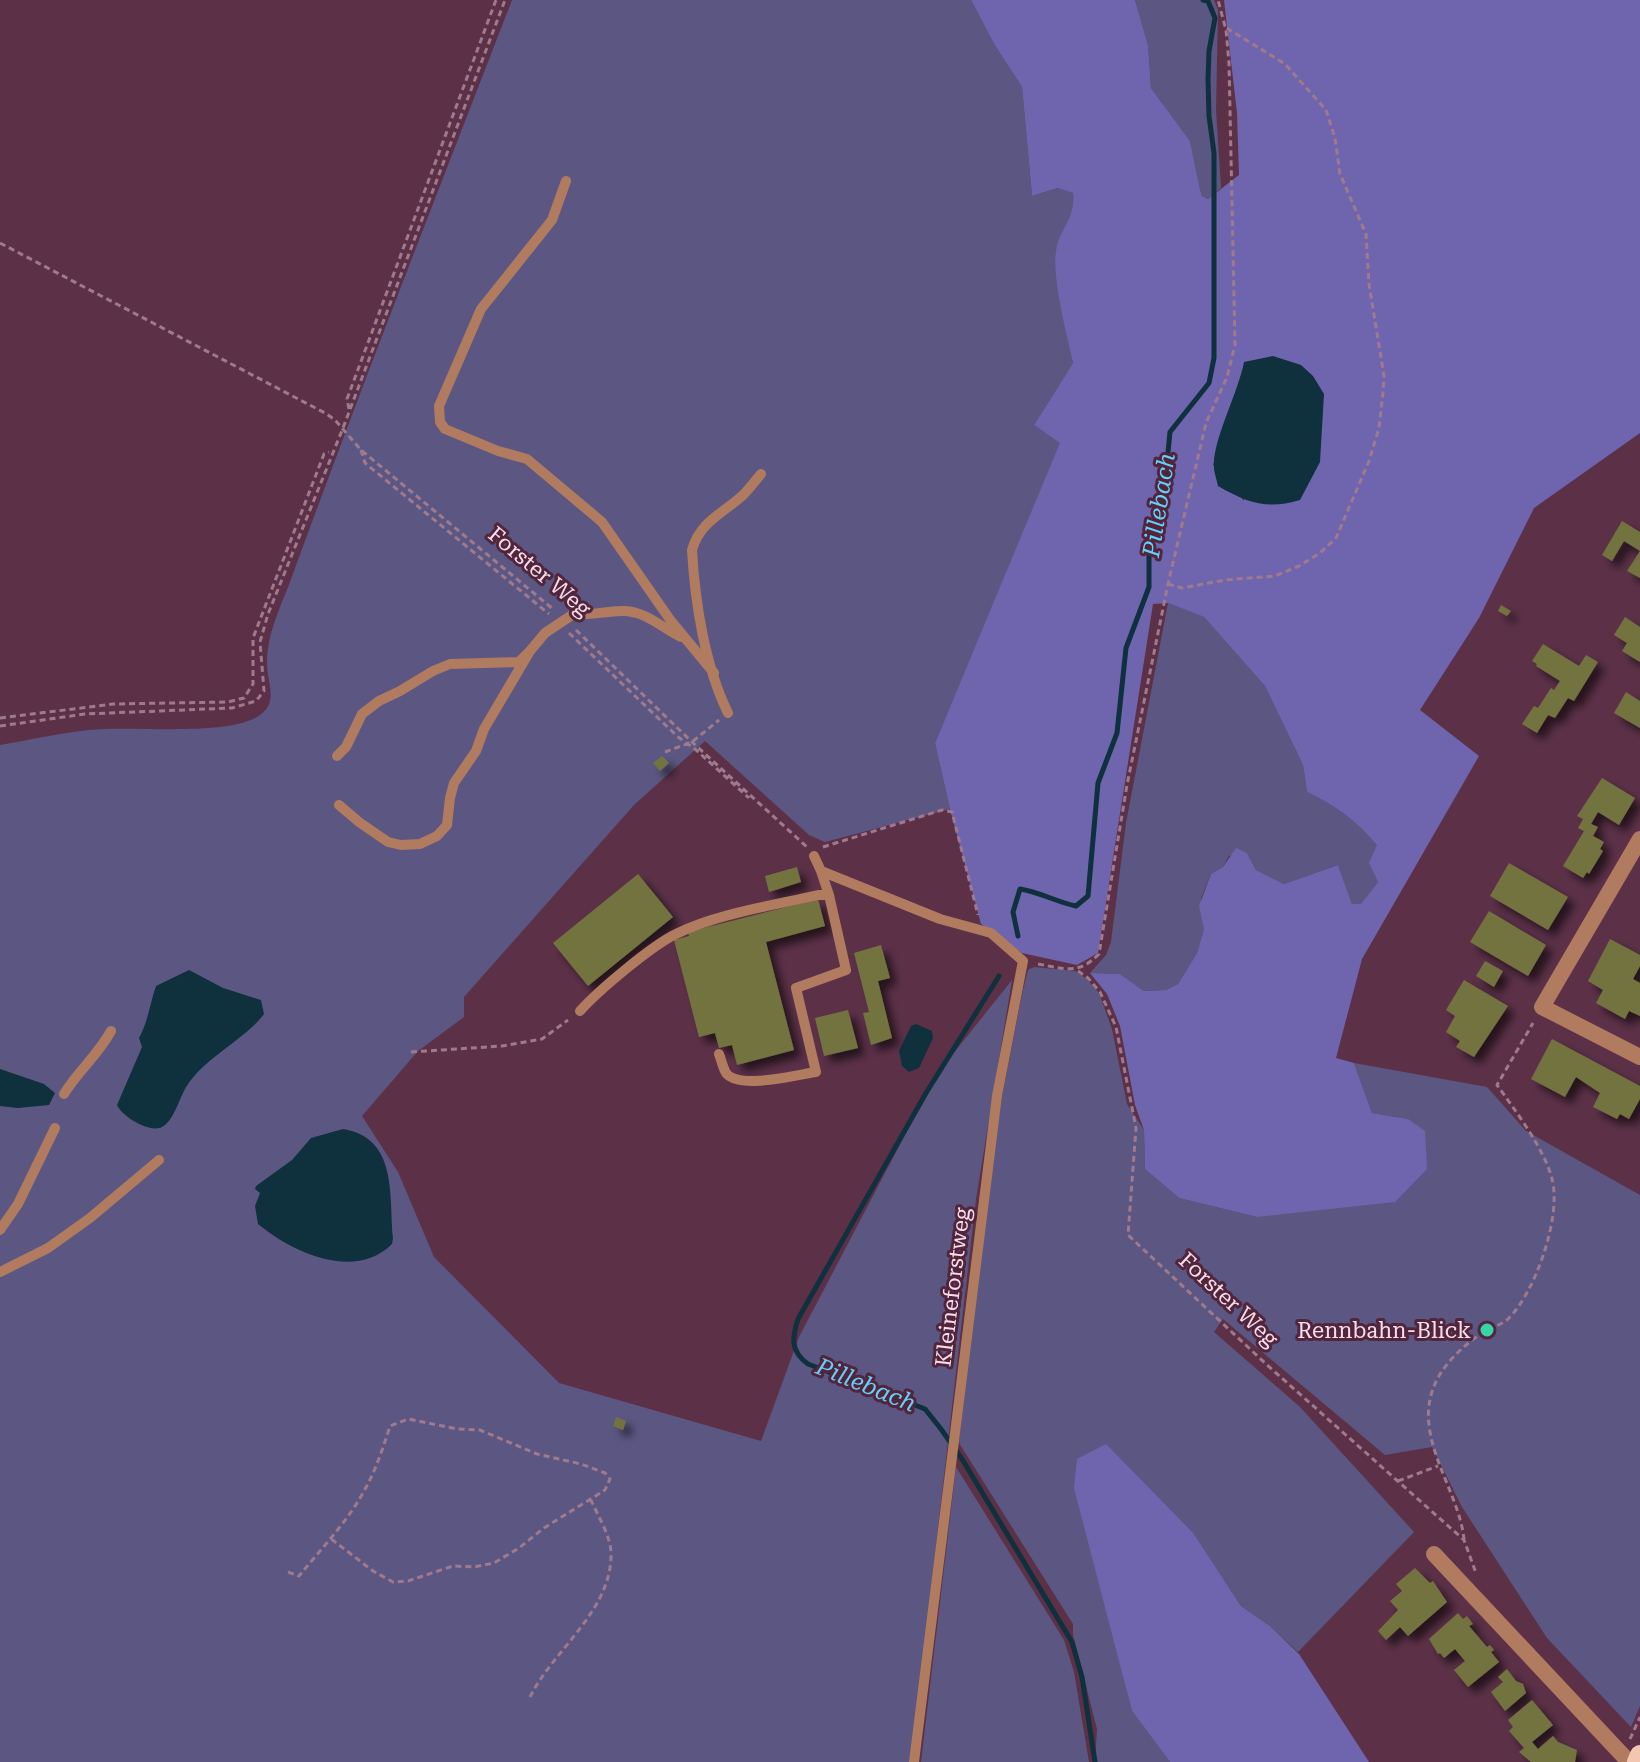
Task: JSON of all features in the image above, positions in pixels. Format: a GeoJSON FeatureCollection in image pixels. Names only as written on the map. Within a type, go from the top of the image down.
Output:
{"type":"FeatureCollection","features":[{"type":"Feature","properties":{"kind":"main road"},"geometry":{"type":"LineString","coordinates":[[1637,1762],[1640,1755]]}},
{"type":"Feature","properties":{"kind":"street"},"geometry":{"type":"LineString","coordinates":[[1640,839],[1542,1007],[1640,1057]]}},
{"type":"Feature","properties":{"kind":"street"},"geometry":{"type":"LineString","coordinates":[[1434,1554],[1629,1762]]}},
{"type":"Feature","properties":{"kind":"lane"},"geometry":{"type":"LineString","coordinates":[[566,181],[552,220],[481,309],[439,406],[440,422],[445,429],[464,438],[527,459],[602,522],[714,673]]}},
{"type":"Feature","properties":{"kind":"lane"},"geometry":{"type":"LineString","coordinates":[[728,713],[705,651],[692,550],[696,534],[743,495],[761,474]]}},
{"type":"Feature","properties":{"kind":"lane"},"geometry":{"type":"LineString","coordinates":[[337,756],[346,747],[362,714],[379,701],[450,664],[519,662],[545,633],[575,613],[587,616],[601,611],[645,614],[686,639]]}},
{"type":"Feature","properties":{"kind":"lane"},"geometry":{"type":"LineString","coordinates":[[339,805],[388,842],[420,844],[437,836],[447,825],[454,783],[476,751],[484,729],[530,651]]}},
{"type":"Feature","properties":{"kind":"lane"},"geometry":{"type":"LineString","coordinates":[[719,1054],[727,1074],[738,1081],[752,1082],[816,1072],[796,988],[846,970],[829,895],[813,854]]}},
{"type":"Feature","properties":{"kind":"lane"},"geometry":{"type":"LineString","coordinates":[[821,871],[940,919],[991,933],[1023,961]]}},
{"type":"Feature","properties":{"kind":"lane"},"geometry":{"type":"LineString","coordinates":[[580,1011],[650,951],[676,934],[724,918],[829,895]]}},
{"type":"Feature","properties":{"kind":"lane","name":"Kleineforstweg"},"geometry":{"type":"LineString","coordinates":[[914,1762],[997,1096],[1023,961]]}},
{"type":"Feature","properties":{"kind":"lane"},"geometry":{"type":"LineString","coordinates":[[64,1094],[101,1049],[111,1031]]}},
{"type":"Feature","properties":{"kind":"lane"},"geometry":{"type":"LineString","coordinates":[[0,1230],[18,1204],[55,1128]]}},
{"type":"Feature","properties":{"kind":"lane"},"geometry":{"type":"LineString","coordinates":[[0,1272],[48,1248],[159,1160]]}},
{"type":"Feature","properties":{"kind":"path"},"geometry":{"type":"LineString","coordinates":[[349,409],[347,399],[496,0]]}},
{"type":"Feature","properties":{"kind":"path"},"geometry":{"type":"LineString","coordinates":[[0,726],[85,714],[232,708],[256,701],[264,691],[260,642],[268,614],[331,450],[343,428],[505,0]]}},
{"type":"Feature","properties":{"kind":"path"},"geometry":{"type":"LineString","coordinates":[[1023,961],[1076,970],[1089,964],[1099,954],[1127,785],[1168,584],[1206,423],[1227,377],[1235,345],[1231,109],[1225,27],[1218,0]]}},
{"type":"Feature","properties":{"kind":"path"},"geometry":{"type":"LineString","coordinates":[[1168,584],[1182,588],[1225,580],[1275,576],[1320,553],[1336,538],[1369,461],[1379,428],[1383,392],[1384,376],[1369,284],[1366,234],[1340,174],[1335,138],[1326,110],[1285,64],[1225,27]]}},
{"type":"Feature","properties":{"kind":"path","name":"Forster Weg"},"geometry":{"type":"LineString","coordinates":[[0,243],[325,413],[343,428],[361,450],[565,619],[813,854]]}},
{"type":"Feature","properties":{"kind":"path"},"geometry":{"type":"LineString","coordinates":[[0,718],[113,704],[228,702],[244,698],[253,684],[253,638],[324,454],[331,450]]}},
{"type":"Feature","properties":{"kind":"path"},"geometry":{"type":"LineString","coordinates":[[665,752],[692,742],[728,713]]}},
{"type":"Feature","properties":{"kind":"path"},"geometry":{"type":"LineString","coordinates":[[813,854],[949,810],[980,929]]}},
{"type":"Feature","properties":{"kind":"path","name":"Forster Weg"},"geometry":{"type":"LineString","coordinates":[[1076,970],[1100,992],[1116,1027],[1136,1128],[1128,1235],[1266,1364],[1464,1540],[1483,1589],[1478,1598]]}},
{"type":"Feature","properties":{"kind":"path"},"geometry":{"type":"LineString","coordinates":[[411,1052],[502,1046],[542,1039],[580,1011]]}},
{"type":"Feature","properties":{"kind":"path"},"geometry":{"type":"LineString","coordinates":[[1464,1540],[1463,1522],[1438,1466],[1428,1412],[1433,1388],[1442,1372],[1462,1349],[1506,1320],[1533,1283],[1550,1233],[1553,1180],[1527,1127],[1497,1085],[1536,1018]]}},
{"type":"Feature","properties":{"kind":"path"},"geometry":{"type":"LineString","coordinates":[[288,1572],[299,1576],[330,1538],[363,1493],[378,1463],[390,1426],[408,1419],[457,1429],[480,1430],[537,1454],[605,1473],[610,1479],[605,1490],[494,1563],[474,1567],[453,1566],[408,1581],[393,1582],[373,1571],[330,1538]]}},
{"type":"Feature","properties":{"kind":"path"},"geometry":{"type":"LineString","coordinates":[[1398,1481],[1438,1466]]}},
{"type":"Feature","properties":{"kind":"path"},"geometry":{"type":"LineString","coordinates":[[530,1697],[538,1681],[598,1601],[606,1577],[611,1554],[609,1542],[591,1500]]}},
{"type":"Feature","properties":{"kind":"shaded area"},"geometry":{"type":"Polygon","coordinates":[[[512,0],[971,0],[994,44],[1022,87],[1032,196],[1059,188],[1073,193],[1075,208],[1056,251],[1060,301],[1073,363],[1034,425],[1061,443],[935,743],[950,809],[825,842],[809,835],[705,741],[634,805],[464,997],[464,1017],[418,1051],[362,1116],[398,1172],[434,1257],[559,1383],[761,1441],[799,1337],[937,1074],[1012,980],[976,1199],[911,1762],[0,1762],[0,745],[89,730],[222,727],[242,723],[264,712],[271,693],[268,652],[275,621],[512,0]]]}},
{"type":"Feature","properties":{"kind":"shaded area"},"geometry":{"type":"Polygon","coordinates":[[[971,0],[1135,0],[1148,45],[1151,88],[1190,141],[1202,196],[1208,199],[1239,175],[1237,113],[1224,0],[1640,0],[1640,433],[1534,508],[1479,618],[1420,710],[1479,756],[1362,959],[1336,1058],[1354,1063],[1372,1113],[1408,1119],[1425,1131],[1427,1169],[1395,1202],[1257,1217],[1179,1198],[1145,1169],[1144,1130],[1135,1105],[1120,1026],[1107,994],[1090,973],[1120,974],[1144,991],[1166,990],[1178,984],[1197,953],[1204,929],[1199,906],[1211,874],[1223,867],[1236,848],[1247,853],[1256,870],[1284,884],[1338,865],[1352,904],[1361,904],[1378,882],[1369,863],[1377,845],[1345,815],[1307,792],[1303,765],[1265,686],[1204,617],[1168,603],[1153,604],[1098,953],[1077,965],[1022,953],[981,924],[935,743],[1060,443],[1034,425],[1073,363],[1055,263],[1058,243],[1072,210],[1073,193],[1058,188],[1032,196],[1022,87],[994,44],[971,0]],[[1245,362],[1213,465],[1244,501],[1245,362]]]}},
{"type":"Feature","properties":{"kind":"shaded area"},"geometry":{"type":"Polygon","coordinates":[[[1135,0],[1214,0],[1218,10],[1216,110],[1221,188],[1208,199],[1202,196],[1190,141],[1151,88],[1148,45],[1135,0]]]}},
{"type":"Feature","properties":{"kind":"shaded area"},"geometry":{"type":"Polygon","coordinates":[[[1168,603],[1204,617],[1265,686],[1303,765],[1307,792],[1346,815],[1378,845],[1370,863],[1378,882],[1361,905],[1352,904],[1338,865],[1284,884],[1256,870],[1247,853],[1229,856],[1223,867],[1211,874],[1201,898],[1204,929],[1197,953],[1178,984],[1166,990],[1144,991],[1120,974],[1090,973],[1106,955],[1111,942],[1126,823],[1168,603]]]}},
{"type":"Feature","properties":{"kind":"shaded area"},"geometry":{"type":"Polygon","coordinates":[[[1034,967],[1075,971],[1099,993],[1112,1029],[1127,1104],[1144,1130],[1145,1169],[1179,1198],[1257,1217],[1408,1119],[1372,1113],[1354,1063],[1487,1087],[1526,1131],[1640,1195],[1640,1706],[1631,1727],[1547,1638],[1462,1507],[1432,1447],[1385,1455],[1223,1319],[1214,1332],[1300,1407],[1414,1532],[1298,1652],[1270,1626],[1241,1606],[1194,1534],[1115,1643],[1132,1711],[1170,1762],[1095,1762],[1097,1729],[1073,1635],[1073,1624],[959,1443],[979,1259],[1002,1097],[1022,994],[1028,970],[1034,967]]]}},
{"type":"Feature","properties":{"kind":"shaded area"},"geometry":{"type":"Polygon","coordinates":[[[1106,1444],[1194,1534],[1241,1606],[1270,1626],[1299,1654],[1369,1762],[1170,1762],[1132,1711],[1074,1488],[1077,1459],[1106,1444]]]}},
{"type":"Feature","properties":{"kind":"shaded area"},"geometry":{"type":"Polygon","coordinates":[[[956,1467],[1064,1640],[1074,1672],[1089,1762],[921,1762],[956,1467]]]}},
{"type":"Feature","properties":{"kind":"water"},"geometry":{"type":"Polygon","coordinates":[[[1273,356],[1301,365],[1313,376],[1324,394],[1320,462],[1300,500],[1267,504],[1248,501],[1218,486],[1214,467],[1217,444],[1244,362],[1273,356]]]}},
{"type":"Feature","properties":{"kind":"water"},"geometry":{"type":"Polygon","coordinates":[[[189,970],[223,988],[261,1000],[264,1014],[199,1070],[167,1123],[159,1128],[148,1127],[129,1118],[117,1105],[142,1047],[139,1038],[156,986],[189,970]]]}},
{"type":"Feature","properties":{"kind":"water"},"geometry":{"type":"Polygon","coordinates":[[[916,1024],[932,1031],[933,1038],[919,1068],[909,1072],[902,1066],[899,1051],[911,1026],[916,1024]]]}},
{"type":"Feature","properties":{"kind":"water"},"geometry":{"type":"Polygon","coordinates":[[[0,1069],[44,1084],[55,1093],[49,1105],[0,1106],[0,1069]]]}},
{"type":"Feature","properties":{"kind":"water"},"geometry":{"type":"Polygon","coordinates":[[[343,1129],[361,1135],[373,1144],[382,1156],[390,1187],[392,1244],[377,1255],[360,1261],[324,1259],[288,1245],[258,1224],[255,1206],[260,1193],[256,1186],[292,1160],[311,1138],[343,1129]]]}},
{"type":"Feature","properties":{"kind":"building"},"geometry":{"type":"Polygon","coordinates":[[[1622,521],[1640,532],[1640,551],[1624,541],[1612,561],[1602,555],[1622,521]]]}},
{"type":"Feature","properties":{"kind":"building"},"geometry":{"type":"Polygon","coordinates":[[[1640,551],[1640,578],[1627,571],[1640,551]]]}},
{"type":"Feature","properties":{"kind":"building"},"geometry":{"type":"Polygon","coordinates":[[[1501,605],[1511,611],[1507,616],[1498,611],[1501,605]]]}},
{"type":"Feature","properties":{"kind":"building"},"geometry":{"type":"Polygon","coordinates":[[[1625,617],[1640,627],[1640,662],[1622,651],[1627,643],[1614,635],[1625,617]]]}},
{"type":"Feature","properties":{"kind":"building"},"geometry":{"type":"Polygon","coordinates":[[[1543,644],[1579,666],[1586,655],[1598,662],[1574,701],[1568,698],[1555,718],[1548,715],[1537,733],[1522,724],[1534,706],[1538,708],[1551,688],[1554,690],[1560,681],[1532,661],[1543,644]]]}},
{"type":"Feature","properties":{"kind":"building"},"geometry":{"type":"Polygon","coordinates":[[[1626,692],[1640,701],[1640,728],[1614,713],[1626,692]]]}},
{"type":"Feature","properties":{"kind":"building"},"geometry":{"type":"Polygon","coordinates":[[[662,756],[669,763],[660,771],[653,763],[662,756]]]}},
{"type":"Feature","properties":{"kind":"building"},"geometry":{"type":"Polygon","coordinates":[[[1602,778],[1635,798],[1619,825],[1598,812],[1591,824],[1598,827],[1593,836],[1604,842],[1600,849],[1603,851],[1589,874],[1587,872],[1583,878],[1563,866],[1584,831],[1578,828],[1583,819],[1577,816],[1602,778]]]}},
{"type":"Feature","properties":{"kind":"building"},"geometry":{"type":"Polygon","coordinates":[[[1509,863],[1568,897],[1548,930],[1490,896],[1509,863]]]}},
{"type":"Feature","properties":{"kind":"building"},"geometry":{"type":"Polygon","coordinates":[[[797,867],[801,882],[769,892],[765,876],[797,867]]]}},
{"type":"Feature","properties":{"kind":"building"},"geometry":{"type":"Polygon","coordinates":[[[638,874],[673,917],[588,986],[553,943],[638,874]]]}},
{"type":"Feature","properties":{"kind":"building"},"geometry":{"type":"Polygon","coordinates":[[[818,899],[825,926],[766,942],[794,1050],[737,1065],[732,1045],[719,1048],[715,1033],[699,1037],[674,940],[689,936],[688,932],[818,899]]]}},
{"type":"Feature","properties":{"kind":"building"},"geometry":{"type":"Polygon","coordinates":[[[1489,911],[1546,945],[1528,976],[1470,942],[1489,911]]]}},
{"type":"Feature","properties":{"kind":"building"},"geometry":{"type":"Polygon","coordinates":[[[1610,939],[1640,955],[1640,966],[1633,979],[1640,983],[1640,1016],[1629,1011],[1625,1019],[1596,1003],[1603,990],[1588,981],[1610,939]]]}},
{"type":"Feature","properties":{"kind":"building"},"geometry":{"type":"Polygon","coordinates":[[[881,945],[890,978],[878,981],[892,1038],[871,1045],[863,1013],[869,1012],[854,953],[881,945]]]}},
{"type":"Feature","properties":{"kind":"building"},"geometry":{"type":"Polygon","coordinates":[[[1485,961],[1503,971],[1494,987],[1476,976],[1485,961]]]}},
{"type":"Feature","properties":{"kind":"building"},"geometry":{"type":"Polygon","coordinates":[[[1464,980],[1508,1006],[1474,1057],[1456,1047],[1460,1041],[1446,1032],[1455,1016],[1446,1010],[1464,980]]]}},
{"type":"Feature","properties":{"kind":"building"},"geometry":{"type":"Polygon","coordinates":[[[848,1010],[858,1048],[824,1056],[815,1018],[848,1010]]]}},
{"type":"Feature","properties":{"kind":"building"},"geometry":{"type":"Polygon","coordinates":[[[1552,1039],[1640,1086],[1640,1099],[1629,1119],[1620,1114],[1617,1119],[1593,1107],[1600,1093],[1576,1077],[1565,1097],[1531,1079],[1552,1039]]]}},
{"type":"Feature","properties":{"kind":"building"},"geometry":{"type":"Polygon","coordinates":[[[616,1417],[626,1421],[623,1430],[613,1426],[616,1417]]]}},
{"type":"Feature","properties":{"kind":"building"},"geometry":{"type":"Polygon","coordinates":[[[1415,1568],[1430,1583],[1433,1581],[1447,1602],[1408,1636],[1400,1627],[1386,1640],[1378,1631],[1398,1610],[1390,1601],[1402,1591],[1396,1584],[1415,1568]]]}},
{"type":"Feature","properties":{"kind":"building"},"geometry":{"type":"Polygon","coordinates":[[[1458,1613],[1463,1619],[1467,1616],[1473,1624],[1469,1626],[1487,1647],[1490,1645],[1499,1662],[1468,1687],[1454,1670],[1465,1661],[1455,1649],[1444,1658],[1429,1639],[1458,1613]]]}},
{"type":"Feature","properties":{"kind":"building"},"geometry":{"type":"Polygon","coordinates":[[[1507,1669],[1516,1681],[1523,1684],[1526,1693],[1505,1711],[1491,1692],[1503,1682],[1498,1677],[1507,1669]]]}},
{"type":"Feature","properties":{"kind":"building"},"geometry":{"type":"Polygon","coordinates":[[[1532,1700],[1553,1725],[1532,1742],[1538,1749],[1553,1736],[1558,1742],[1577,1750],[1575,1762],[1531,1762],[1519,1752],[1524,1748],[1509,1731],[1513,1727],[1508,1720],[1532,1700]]]}},
{"type":"Feature","properties":{"kind":"waterway","name":"Pillebach"},"geometry":{"type":"LineString","coordinates":[[1018,936],[1013,912],[1020,889],[1076,906],[1088,896],[1098,783],[1117,733],[1126,648],[1149,587],[1149,537],[1163,503],[1170,432],[1209,383],[1214,358],[1214,153],[1208,79],[1215,18],[1208,1],[1203,0]]}},
{"type":"Feature","properties":{"kind":"waterway","name":"Pillebach"},"geometry":{"type":"LineString","coordinates":[[999,976],[926,1093],[798,1319],[794,1344],[798,1354],[808,1364],[925,1409],[941,1429],[1072,1642],[1082,1677],[1095,1762]]}},
{"type":"Feature","properties":{"kind":"place","name":"Rennbahn-Blick"},"geometry":{"type":"Point","coordinates":[1487,1330]}}]}
